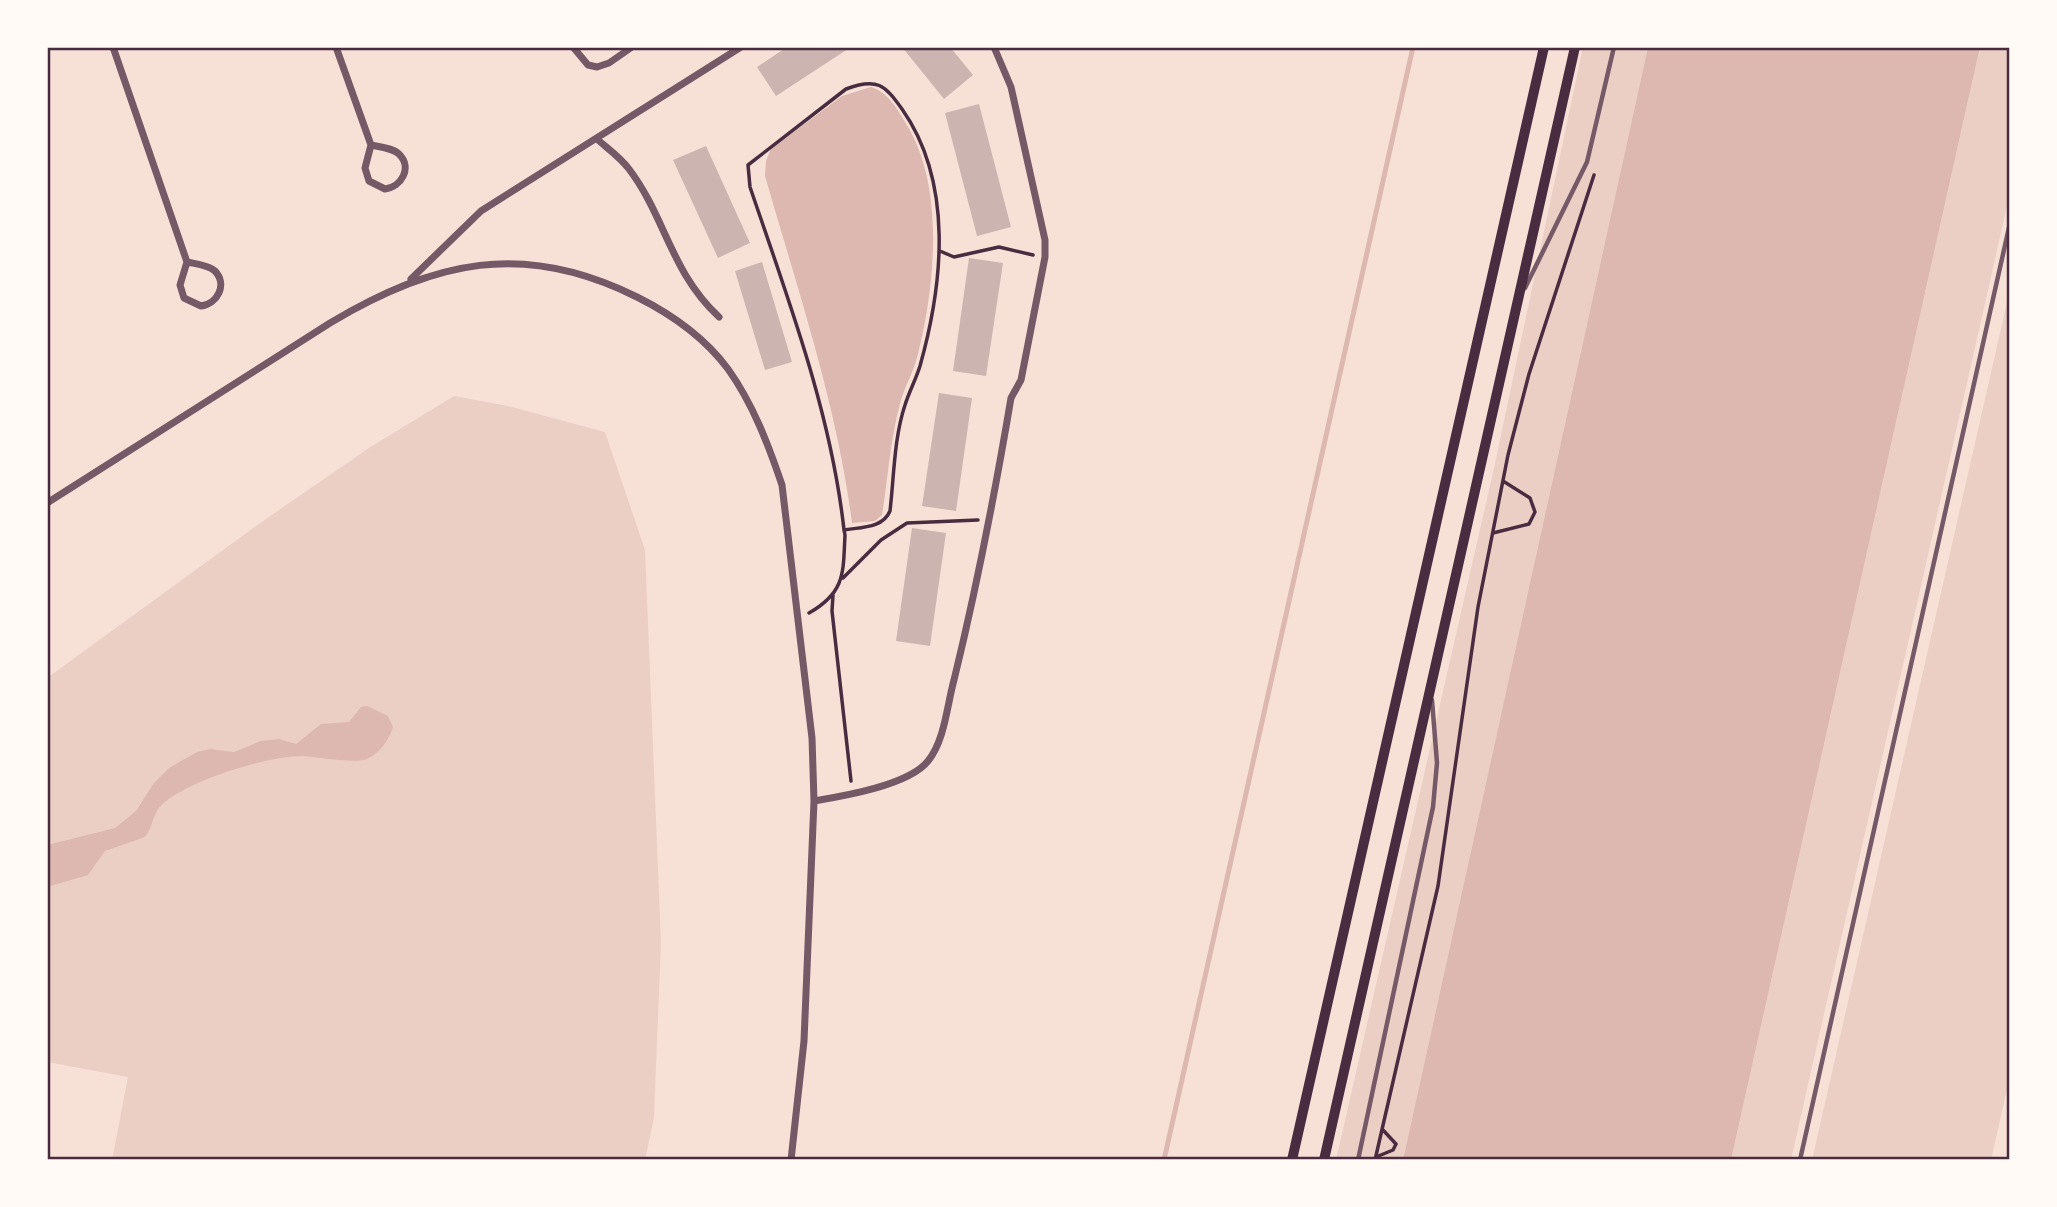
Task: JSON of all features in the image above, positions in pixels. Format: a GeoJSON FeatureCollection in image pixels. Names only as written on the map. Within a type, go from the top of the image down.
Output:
{"type":"FeatureCollection","features":[{"type":"Feature","properties":{"kind":"main road"},"geometry":{"type":"LineString","coordinates":[[1292,1160],[1544,47]]}},
{"type":"Feature","properties":{"kind":"main road"},"geometry":{"type":"LineString","coordinates":[[1324,1160],[1575,47]]}},
{"type":"Feature","properties":{"kind":"street"},"geometry":{"type":"LineString","coordinates":[[113,47],[187,262],[180,285],[184,298],[201,306],[213,302],[220,291],[219,277],[209,268],[187,262]]}},
{"type":"Feature","properties":{"kind":"street"},"geometry":{"type":"LineString","coordinates":[[336,47],[372,145],[365,168],[369,181],[385,189],[397,185],[405,174],[403,160],[394,150],[372,145]]}},
{"type":"Feature","properties":{"kind":"street"},"geometry":{"type":"LineString","coordinates":[[573,47],[588,65],[597,67],[632,47]]}},
{"type":"Feature","properties":{"kind":"street"},"geometry":{"type":"LineString","coordinates":[[408,283],[481,211],[741,47]]}},
{"type":"Feature","properties":{"kind":"street"},"geometry":{"type":"LineString","coordinates":[[814,801],[853,794],[915,773],[928,762],[937,746],[991,520],[1011,398],[1021,380],[1045,257],[1045,240],[1011,87],[993,47]]}},
{"type":"Feature","properties":{"kind":"street"},"geometry":{"type":"LineString","coordinates":[[597,139],[627,166],[640,186],[684,276],[697,296],[719,317]]}},
{"type":"Feature","properties":{"kind":"street"},"geometry":{"type":"LineString","coordinates":[[47,502],[367,301],[408,283],[449,270],[493,262],[541,265],[584,274],[617,287],[682,324],[727,369],[754,413],[782,485],[812,738],[814,801],[804,1041],[791,1160]]}},
{"type":"Feature","properties":{"kind":"lane"},"geometry":{"type":"LineString","coordinates":[[1517,304],[1587,162],[1614,47]]}},
{"type":"Feature","properties":{"kind":"lane"},"geometry":{"type":"LineString","coordinates":[[1800,1160],[2010,223]]}},
{"type":"Feature","properties":{"kind":"lane"},"geometry":{"type":"LineString","coordinates":[[1358,1160],[1433,807],[1437,763],[1431,687]]}},
{"type":"Feature","properties":{"kind":"path"},"geometry":{"type":"LineString","coordinates":[[843,578],[845,530],[839,482],[805,351],[750,187],[748,165],[846,89],[868,83],[888,89],[908,118],[930,162],[940,251],[920,367],[904,407],[890,510],[886,519],[876,525],[845,530]]}},
{"type":"Feature","properties":{"kind":"path"},"geometry":{"type":"LineString","coordinates":[[1375,1158],[1437,886],[1476,616],[1503,481],[1529,374],[1595,172]]}},
{"type":"Feature","properties":{"kind":"path"},"geometry":{"type":"LineString","coordinates":[[940,251],[954,257],[999,247],[1045,257]]}},
{"type":"Feature","properties":{"kind":"path"},"geometry":{"type":"LineString","coordinates":[[1492,533],[1529,524],[1535,512],[1530,498],[1503,481]]}},
{"type":"Feature","properties":{"kind":"path"},"geometry":{"type":"LineString","coordinates":[[797,617],[810,612],[833,595],[843,578],[881,540],[907,523],[991,520]]}},
{"type":"Feature","properties":{"kind":"path"},"geometry":{"type":"LineString","coordinates":[[833,595],[832,611],[853,794]]}},
{"type":"Feature","properties":{"kind":"path"},"geometry":{"type":"LineString","coordinates":[[1375,1158],[1393,1150],[1396,1144],[1382,1128]]}},
{"type":"Feature","properties":{"kind":"shaded area"},"geometry":{"type":"Polygon","coordinates":[[[1583,47],[1648,47],[1403,1160],[1336,1160],[1494,468],[1583,47]]]}},
{"type":"Feature","properties":{"kind":"shaded area"},"geometry":{"type":"Polygon","coordinates":[[[1648,47],[1980,47],[1731,1160],[1403,1160],[1648,47]]]}},
{"type":"Feature","properties":{"kind":"shaded area"},"geometry":{"type":"Polygon","coordinates":[[[1980,47],[2010,47],[2010,193],[1791,1160],[1731,1160],[1980,47]]]}},
{"type":"Feature","properties":{"kind":"shaded area"},"geometry":{"type":"Polygon","coordinates":[[[871,87],[892,102],[919,150],[932,207],[932,268],[918,354],[902,398],[891,445],[882,515],[875,521],[852,523],[827,392],[765,176],[766,161],[771,149],[842,96],[871,87]]]}},
{"type":"Feature","properties":{"kind":"shaded area"},"geometry":{"type":"Polygon","coordinates":[[[2010,289],[2010,1076],[1991,1160],[1812,1160],[2010,289]]]}},
{"type":"Feature","properties":{"kind":"shaded area"},"geometry":{"type":"Polygon","coordinates":[[[454,396],[508,406],[605,432],[645,550],[661,942],[654,1118],[645,1160],[112,1160],[128,1077],[47,1062],[47,678],[263,521],[372,446],[454,396]]]}},
{"type":"Feature","properties":{"kind":"shaded area"},"geometry":{"type":"Polygon","coordinates":[[[367,706],[388,716],[393,727],[383,746],[367,759],[355,761],[288,757],[248,765],[205,780],[170,798],[159,808],[145,837],[105,851],[88,875],[47,887],[47,845],[115,828],[136,811],[154,783],[169,768],[197,752],[210,749],[234,752],[261,741],[279,739],[296,744],[321,724],[349,722],[361,707],[367,706]]]}},
{"type":"Feature","properties":{"kind":"building"},"geometry":{"type":"Polygon","coordinates":[[[787,47],[851,47],[776,96],[757,67],[787,47]]]}},
{"type":"Feature","properties":{"kind":"building"},"geometry":{"type":"Polygon","coordinates":[[[902,47],[950,47],[973,75],[944,99],[902,47]]]}},
{"type":"Feature","properties":{"kind":"building"},"geometry":{"type":"Polygon","coordinates":[[[979,104],[1011,227],[977,236],[945,113],[979,104]]]}},
{"type":"Feature","properties":{"kind":"building"},"geometry":{"type":"Polygon","coordinates":[[[706,146],[750,243],[718,258],[673,160],[706,146]]]}},
{"type":"Feature","properties":{"kind":"building"},"geometry":{"type":"Polygon","coordinates":[[[969,258],[1003,263],[986,376],[953,371],[969,258]]]}},
{"type":"Feature","properties":{"kind":"building"},"geometry":{"type":"Polygon","coordinates":[[[762,262],[792,362],[765,370],[735,271],[762,262]]]}},
{"type":"Feature","properties":{"kind":"building"},"geometry":{"type":"Polygon","coordinates":[[[939,393],[972,398],[956,511],[922,506],[939,393]]]}},
{"type":"Feature","properties":{"kind":"building"},"geometry":{"type":"Polygon","coordinates":[[[912,528],[946,533],[930,646],[896,641],[912,528]]]}},
{"type":"Feature","properties":{"kind":"waterway"},"geometry":{"type":"LineString","coordinates":[[1164,1160],[1413,47]]}}]}
